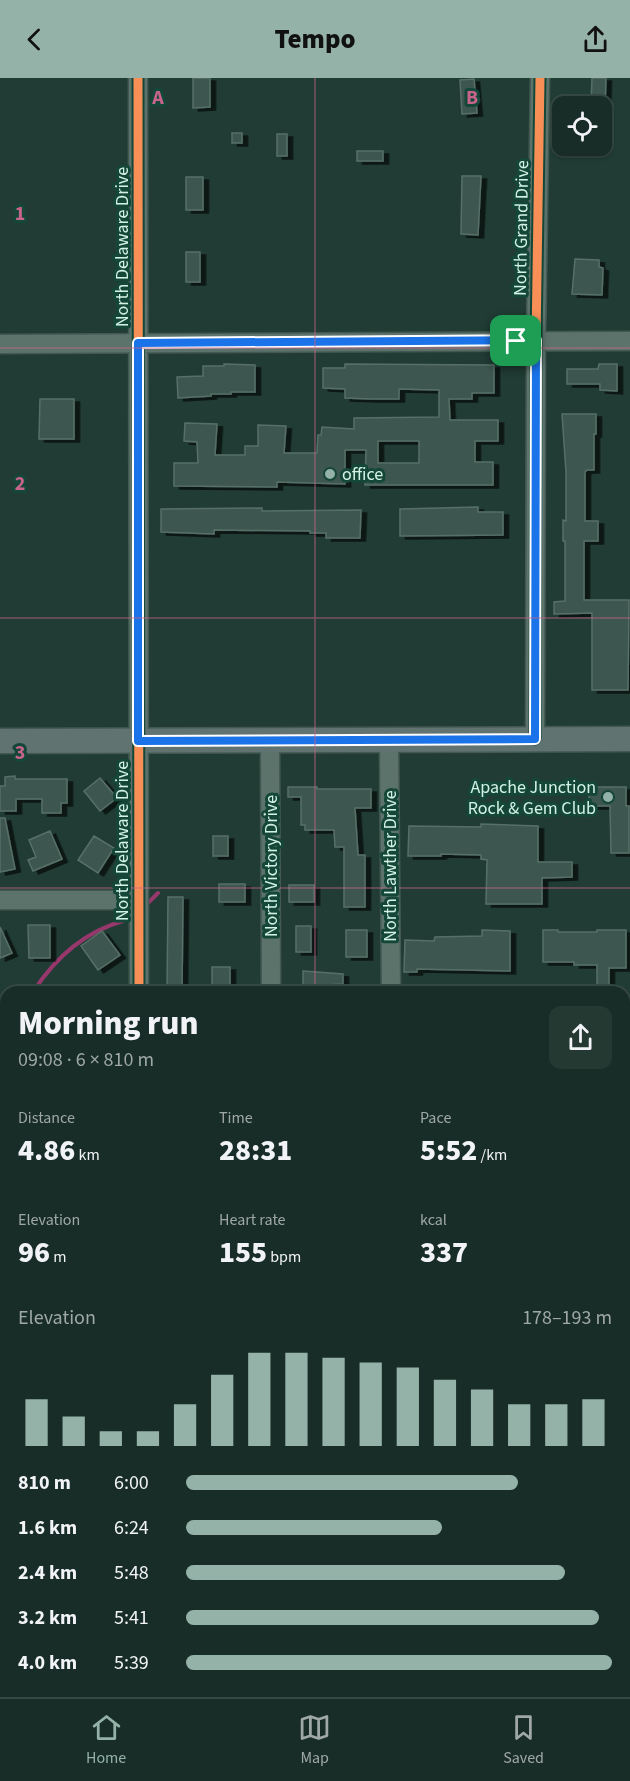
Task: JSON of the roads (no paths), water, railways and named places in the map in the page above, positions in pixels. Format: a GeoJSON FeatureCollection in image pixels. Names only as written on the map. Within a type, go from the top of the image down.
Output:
{"type":"FeatureCollection","features":[{"type":"Feature","properties":{"kind":"main road"},"geometry":{"type":"LineString","coordinates":[[0,741],[630,739]]}},
{"type":"Feature","properties":{"kind":"street","name":"North Delaware Drive"},"geometry":{"type":"LineString","coordinates":[[138,78],[139,986]]}},
{"type":"Feature","properties":{"kind":"street","name":"North Grand Drive"},"geometry":{"type":"LineString","coordinates":[[535,739],[536,340],[540,78]]}},
{"type":"Feature","properties":{"kind":"street"},"geometry":{"type":"LineString","coordinates":[[0,344],[630,341]]}},
{"type":"Feature","properties":{"kind":"street","name":"North Lawther Drive"},"geometry":{"type":"LineString","coordinates":[[389,740],[391,986]]}},
{"type":"Feature","properties":{"kind":"street","name":"North Victory Drive"},"geometry":{"type":"LineString","coordinates":[[270,741],[271,986]]}},
{"type":"Feature","properties":{"kind":"street"},"geometry":{"type":"LineString","coordinates":[[0,900],[139,900]]}},
{"type":"Feature","properties":{"kind":"waterway"},"geometry":{"type":"LineString","coordinates":[[148,903],[158,893]]}},
{"type":"Feature","properties":{"kind":"waterway"},"geometry":{"type":"LineString","coordinates":[[38,986],[61,957],[83,939],[123,921]]}},
{"type":"Feature","properties":{"kind":"place","name":"office"},"geometry":{"type":"Point","coordinates":[330,474]}},
{"type":"Feature","properties":{"kind":"place","name":"Apache Junction Rock & Gem Club"},"geometry":{"type":"Point","coordinates":[608,797]}}]}
